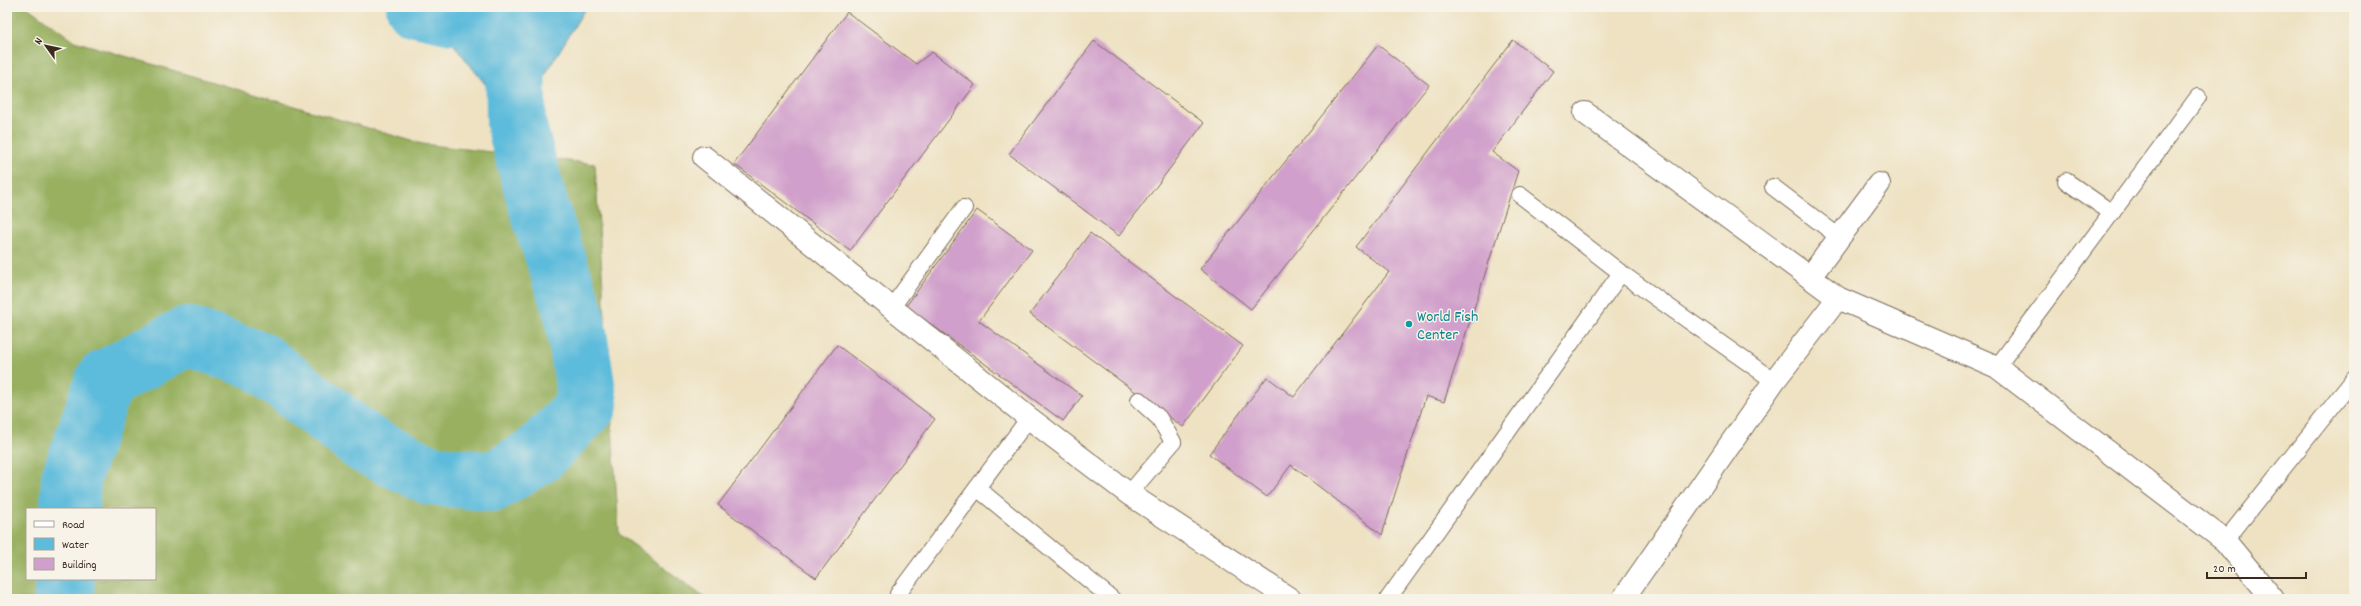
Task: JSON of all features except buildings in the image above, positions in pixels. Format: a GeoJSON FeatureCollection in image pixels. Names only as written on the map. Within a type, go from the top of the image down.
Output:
{"type":"FeatureCollection","features":[{"type":"Feature","properties":{"kind":"street"},"geometry":{"type":"LineString","coordinates":[[1585,113],[1838,298],[1997,367],[2225,540],[2273,599]]}},
{"type":"Feature","properties":{"kind":"street"},"geometry":{"type":"LineString","coordinates":[[704,157],[1029,418],[1129,494],[1290,599]]}},
{"type":"Feature","properties":{"kind":"street"},"geometry":{"type":"LineString","coordinates":[[1810,277],[1879,184]]}},
{"type":"Feature","properties":{"kind":"street"},"geometry":{"type":"LineString","coordinates":[[1623,599],[1774,381],[1838,298]]}},
{"type":"Feature","properties":{"kind":"lane"},"geometry":{"type":"LineString","coordinates":[[1997,367],[2198,97]]}},
{"type":"Feature","properties":{"kind":"lane"},"geometry":{"type":"LineString","coordinates":[[2066,181],[2112,213]]}},
{"type":"Feature","properties":{"kind":"lane"},"geometry":{"type":"LineString","coordinates":[[1773,187],[1839,237]]}},
{"type":"Feature","properties":{"kind":"lane"},"geometry":{"type":"LineString","coordinates":[[1520,195],[1621,273],[1774,381]]}},
{"type":"Feature","properties":{"kind":"lane"},"geometry":{"type":"LineString","coordinates":[[892,307],[964,208]]}},
{"type":"Feature","properties":{"kind":"lane"},"geometry":{"type":"LineString","coordinates":[[1388,599],[1621,273]]}},
{"type":"Feature","properties":{"kind":"lane"},"geometry":{"type":"LineString","coordinates":[[2225,540],[2354,379]]}},
{"type":"Feature","properties":{"kind":"lane"},"geometry":{"type":"LineString","coordinates":[[1129,494],[1173,442],[1159,418],[1139,400]]}},
{"type":"Feature","properties":{"kind":"lane"},"geometry":{"type":"LineString","coordinates":[[898,594],[1029,418]]}},
{"type":"Feature","properties":{"kind":"lane"},"geometry":{"type":"LineString","coordinates":[[977,488],[1112,599]]}},
{"type":"Feature","properties":{"kind":"green space"},"geometry":{"type":"Polygon","coordinates":[[[7,7],[27,7],[74,41],[422,144],[595,164],[619,534],[706,599],[7,599],[7,7]]]}},
{"type":"Feature","properties":{"kind":"water"},"geometry":{"type":"Polygon","coordinates":[[[457,7],[586,7],[516,123],[443,31],[457,7]]]}},
{"type":"Feature","properties":{"kind":"waterway"},"geometry":{"type":"LineString","coordinates":[[416,7],[453,15]]}},
{"type":"Feature","properties":{"kind":"waterway"},"geometry":{"type":"LineString","coordinates":[[70,508],[71,478],[105,380],[187,336],[259,361],[367,445],[430,475],[493,482],[538,455],[588,404],[574,314],[539,208],[516,123],[515,40]]}},
{"type":"Feature","properties":{"kind":"waterway"},"geometry":{"type":"LineString","coordinates":[[64,599],[65,580]]}},
{"type":"Feature","properties":{"kind":"place","name":"World Fish Center"},"geometry":{"type":"Point","coordinates":[1409,324]}}]}
